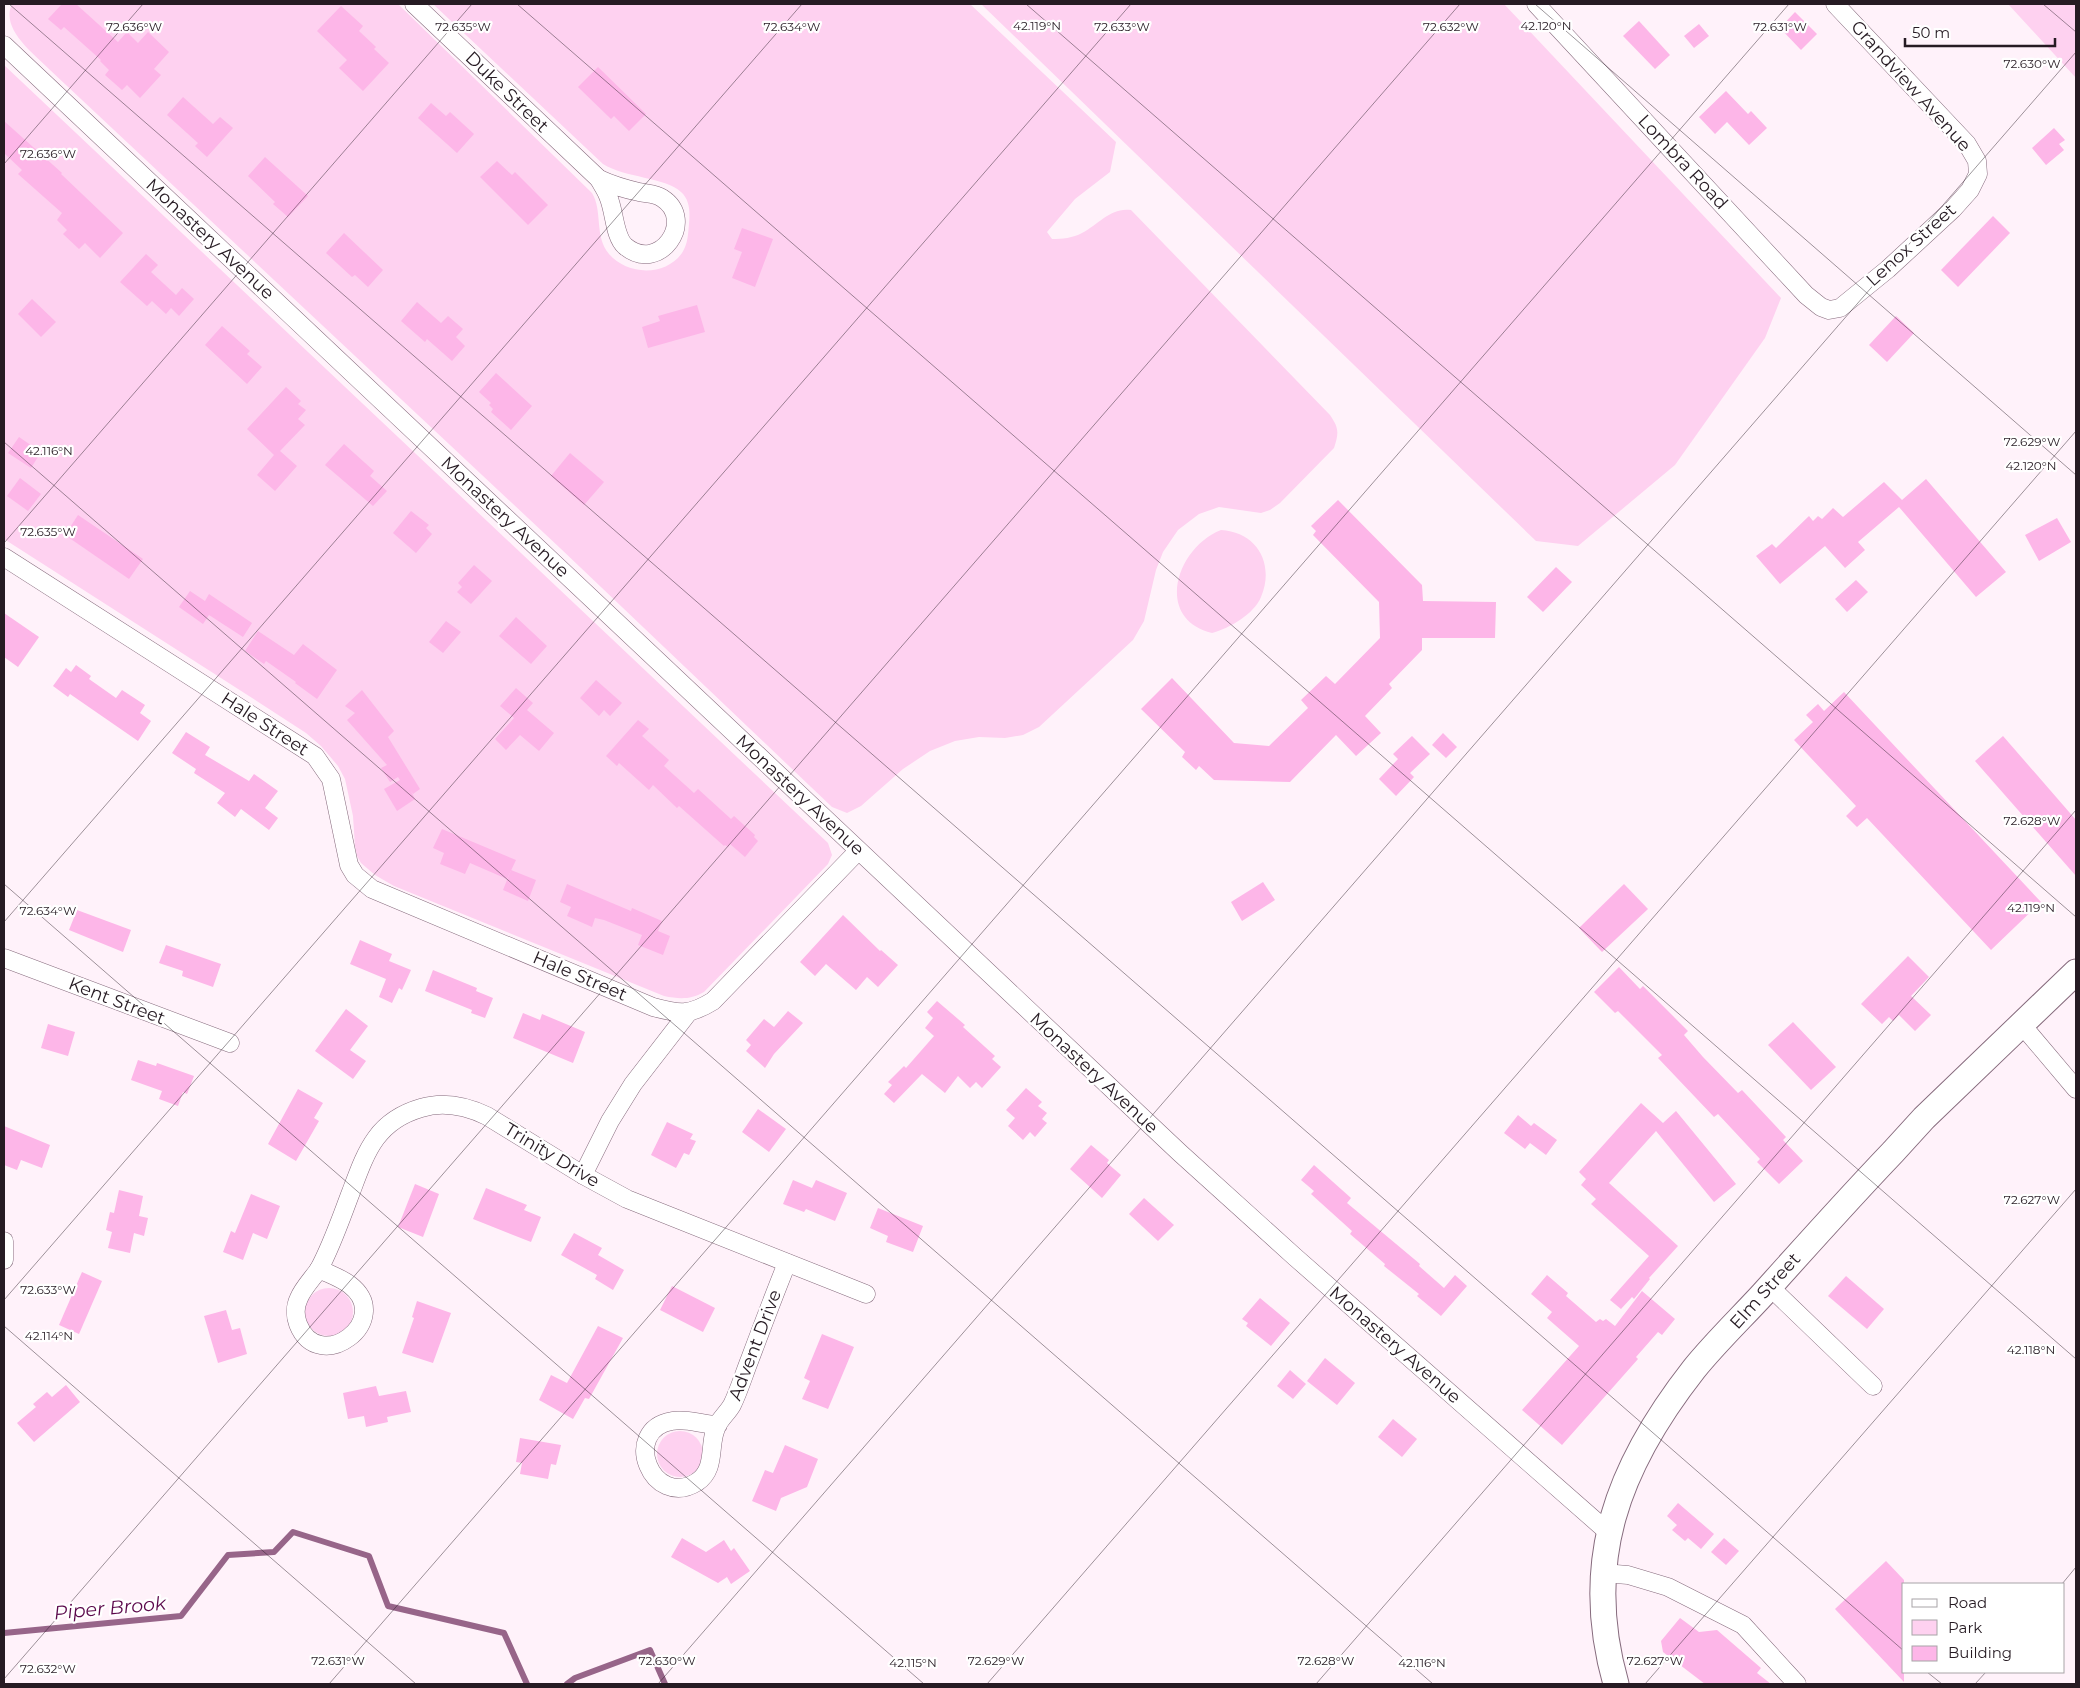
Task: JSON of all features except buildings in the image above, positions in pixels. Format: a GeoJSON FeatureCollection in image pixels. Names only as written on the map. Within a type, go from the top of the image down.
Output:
{"type":"FeatureCollection","features":[{"type":"Feature","properties":{"kind":"main road","name":"Elm Street"},"geometry":{"type":"LineString","coordinates":[[1616,1684],[1605,1633],[1602,1603],[1608,1532],[1631,1468],[1665,1408],[1695,1368],[1924,1118],[2076,972]]}},
{"type":"Feature","properties":{"kind":"street","name":"Duke Street"},"geometry":{"type":"LineString","coordinates":[[414,4],[599,180],[608,195],[619,238],[625,246],[642,254],[652,254],[668,244],[674,235],[676,224],[670,205],[662,198],[652,194],[613,186],[599,180]]}},
{"type":"Feature","properties":{"kind":"street","name":"Lombra Road"},"geometry":{"type":"LineString","coordinates":[[1536,4],[1806,295],[1821,307],[1829,310],[1834,309]]}},
{"type":"Feature","properties":{"kind":"street","name":"Grandview Avenue"},"geometry":{"type":"LineString","coordinates":[[1835,4],[1967,144],[1977,161],[1978,172]]}},
{"type":"Feature","properties":{"kind":"street","name":"Monastery Avenue"},"geometry":{"type":"LineString","coordinates":[[4,45],[1222,1192],[1608,1532]]}},
{"type":"Feature","properties":{"kind":"street","name":"Lenox Street"},"geometry":{"type":"LineString","coordinates":[[1834,309],[1840,308],[1888,269],[1953,209],[1970,190],[1978,172]]}},
{"type":"Feature","properties":{"kind":"street","name":"Hale Street"},"geometry":{"type":"LineString","coordinates":[[4,557],[315,756],[331,779],[349,865],[356,875],[372,889],[653,1007],[677,1013],[688,1013]]}},
{"type":"Feature","properties":{"kind":"street"},"geometry":{"type":"LineString","coordinates":[[583,1175],[610,1121],[633,1084],[688,1013],[702,1008],[724,991],[858,851]]}},
{"type":"Feature","properties":{"kind":"street","name":"Kent Street"},"geometry":{"type":"LineString","coordinates":[[4,958],[230,1043]]}},
{"type":"Feature","properties":{"kind":"street"},"geometry":{"type":"LineString","coordinates":[[2022,1024],[2076,1089]]}},
{"type":"Feature","properties":{"kind":"street","name":"Trinity Drive"},"geometry":{"type":"LineString","coordinates":[[319,1270],[351,1286],[358,1294],[362,1303],[361,1324],[356,1333],[348,1340],[327,1346],[317,1343],[300,1329],[296,1319],[296,1308],[299,1298],[319,1270],[330,1248],[365,1155],[371,1144],[388,1124],[412,1110],[441,1105],[471,1108],[487,1116],[627,1200],[866,1294]]}},
{"type":"Feature","properties":{"kind":"street"},"geometry":{"type":"LineString","coordinates":[[4,1241],[4,1260]]}},
{"type":"Feature","properties":{"kind":"street","name":"Advent Drive"},"geometry":{"type":"LineString","coordinates":[[718,1424],[705,1425],[680,1420],[665,1423],[658,1427],[653,1432],[646,1446],[646,1461],[652,1474],[662,1483],[676,1487],[697,1482],[707,1472],[718,1424],[733,1404],[787,1263]]}},
{"type":"Feature","properties":{"kind":"street"},"geometry":{"type":"LineString","coordinates":[[1770,1286],[1873,1386]]}},
{"type":"Feature","properties":{"kind":"street"},"geometry":{"type":"LineString","coordinates":[[1603,1574],[1628,1575],[1668,1586],[1743,1625],[1797,1684]]}},
{"type":"Feature","properties":{"kind":"green space"},"geometry":{"type":"Polygon","coordinates":[[[12,4],[398,4],[592,193],[597,208],[604,247],[609,254],[626,266],[646,270],[666,266],[675,261],[684,250],[687,239],[689,206],[684,195],[665,183],[612,169],[603,164],[433,4],[970,4],[1116,142],[1110,172],[1075,199],[1047,232],[1052,239],[1075,236],[1117,211],[1131,210],[1330,415],[1337,431],[1334,448],[1280,503],[1270,510],[1261,513],[1219,507],[1199,514],[1178,530],[1163,552],[1156,570],[1144,621],[1133,640],[1039,727],[1023,735],[1005,738],[979,737],[955,741],[930,751],[903,769],[861,806],[847,813],[832,807],[560,548],[28,49],[20,40],[11,23],[10,13],[12,4]]]}},
{"type":"Feature","properties":{"kind":"green space"},"geometry":{"type":"Polygon","coordinates":[[[981,4],[1504,4],[1781,298],[1765,338],[1675,465],[1578,546],[1536,541],[981,4]]]}},
{"type":"Feature","properties":{"kind":"green space"},"geometry":{"type":"Polygon","coordinates":[[[2008,4],[2076,4],[2076,78],[2008,4]]]}},
{"type":"Feature","properties":{"kind":"green space"},"geometry":{"type":"Polygon","coordinates":[[[4,65],[828,843],[832,855],[828,864],[704,992],[684,998],[664,996],[394,886],[375,875],[361,863],[357,856],[353,816],[345,779],[338,766],[321,746],[306,733],[4,539],[4,65]]]}},
{"type":"Feature","properties":{"kind":"green space"},"geometry":{"type":"Polygon","coordinates":[[[1221,530],[1234,532],[1253,543],[1260,552],[1264,562],[1266,573],[1265,585],[1258,603],[1247,615],[1234,624],[1212,633],[1194,625],[1182,613],[1177,598],[1178,582],[1183,566],[1193,551],[1206,539],[1221,530]]]}},
{"type":"Feature","properties":{"kind":"green space"},"geometry":{"type":"Polygon","coordinates":[[[324,1288],[334,1288],[346,1295],[353,1307],[353,1317],[346,1329],[334,1336],[324,1336],[316,1332],[309,1325],[305,1317],[305,1307],[309,1299],[316,1292],[324,1288]]]}},
{"type":"Feature","properties":{"kind":"green space"},"geometry":{"type":"Polygon","coordinates":[[[675,1431],[685,1431],[699,1441],[703,1454],[699,1467],[693,1473],[685,1477],[675,1477],[661,1467],[657,1459],[657,1449],[667,1435],[675,1431]]]}},
{"type":"Feature","properties":{"kind":"waterway","name":"Piper Brook"},"geometry":{"type":"LineString","coordinates":[[4,1633],[181,1616],[228,1555],[274,1552],[293,1532],[369,1556],[388,1606],[504,1633],[527,1684]]}},
{"type":"Feature","properties":{"kind":"waterway","name":"Piper Brook"},"geometry":{"type":"LineString","coordinates":[[567,1684],[575,1678],[650,1650],[665,1684]]}}]}
